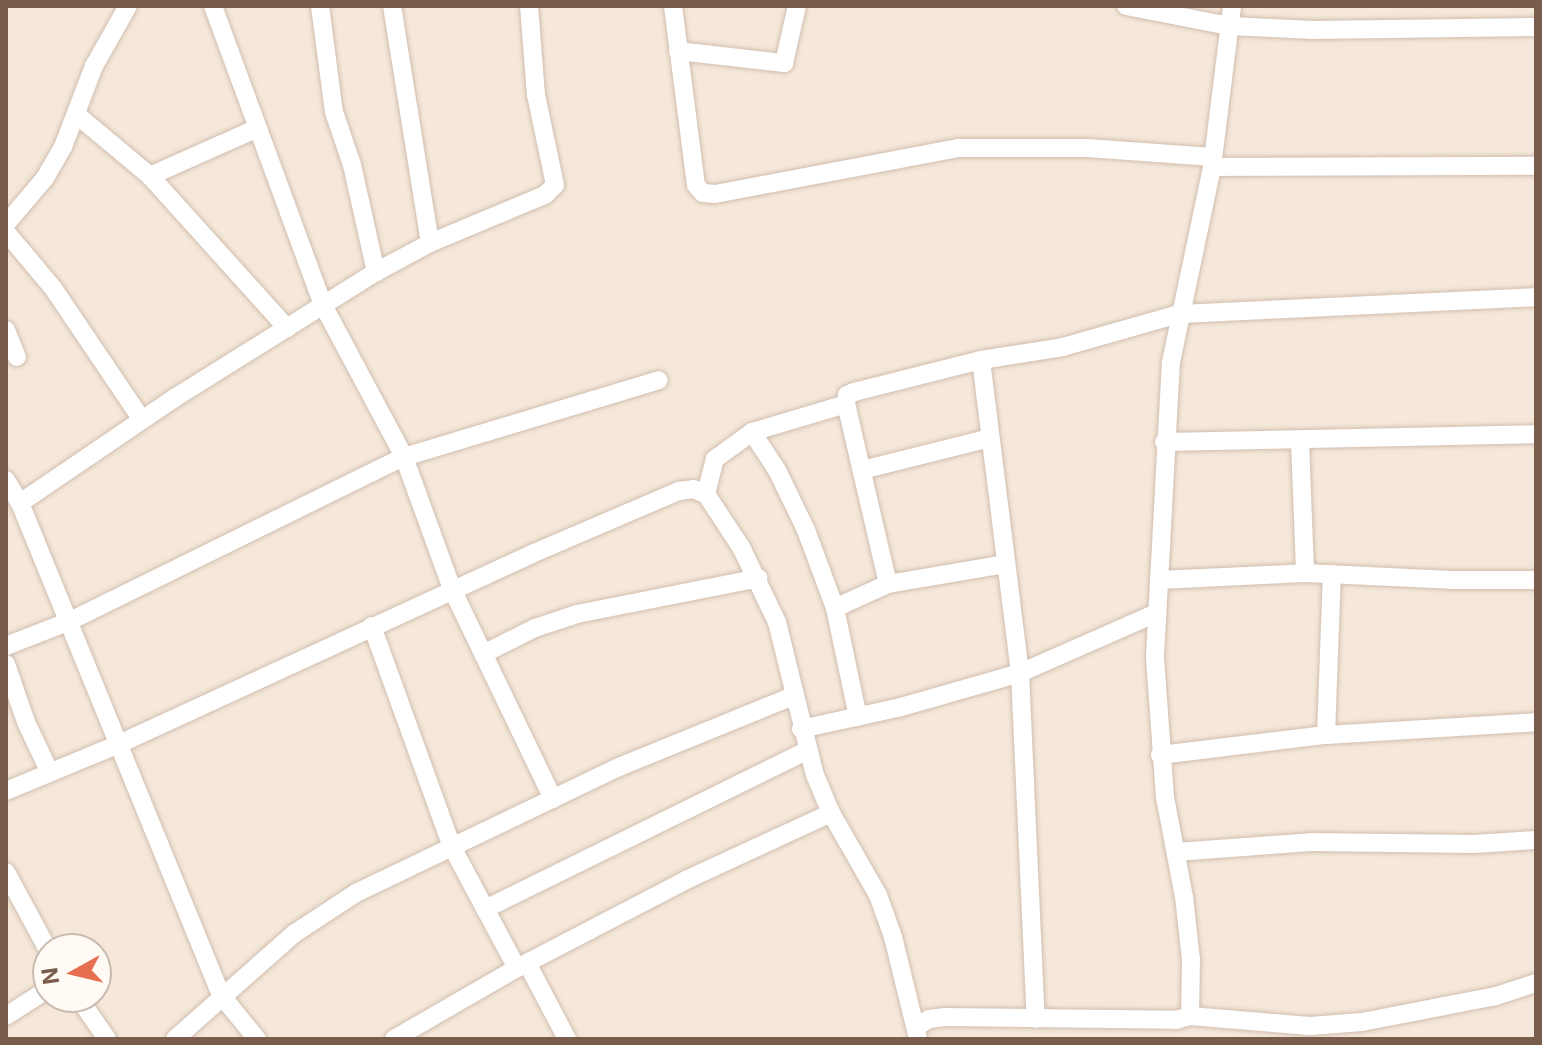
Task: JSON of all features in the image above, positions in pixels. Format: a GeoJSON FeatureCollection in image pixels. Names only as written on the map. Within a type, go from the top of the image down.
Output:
{"type":"FeatureCollection","features":[{"type":"Feature","properties":{"kind":"street"},"geometry":{"type":"LineString","coordinates":[[6,224],[45,178],[77,115],[94,66],[128,6]]}},
{"type":"Feature","properties":{"kind":"street"},"geometry":{"type":"LineString","coordinates":[[213,6],[323,305],[404,457],[452,589],[553,799]]}},
{"type":"Feature","properties":{"kind":"street"},"geometry":{"type":"LineString","coordinates":[[320,6],[334,112],[352,165],[376,272]]}},
{"type":"Feature","properties":{"kind":"street"},"geometry":{"type":"LineString","coordinates":[[392,6],[430,243]]}},
{"type":"Feature","properties":{"kind":"street"},"geometry":{"type":"LineString","coordinates":[[20,503],[142,420],[376,272],[430,243],[545,195],[555,185],[536,95],[529,6]]}},
{"type":"Feature","properties":{"kind":"street"},"geometry":{"type":"LineString","coordinates":[[673,6],[696,185],[703,193],[715,194],[958,148],[1087,148],[1213,162],[1536,166]]}},
{"type":"Feature","properties":{"kind":"street"},"geometry":{"type":"LineString","coordinates":[[678,51],[784,63],[797,6]]}},
{"type":"Feature","properties":{"kind":"street"},"geometry":{"type":"LineString","coordinates":[[1126,6],[1230,26],[1313,30],[1536,27]]}},
{"type":"Feature","properties":{"kind":"street"},"geometry":{"type":"LineString","coordinates":[[1190,1016],[1191,960],[1160,755],[1157,613],[1164,442],[1179,314],[1213,162],[1232,6]]}},
{"type":"Feature","properties":{"kind":"street"},"geometry":{"type":"LineString","coordinates":[[77,115],[150,176],[287,328]]}},
{"type":"Feature","properties":{"kind":"street"},"geometry":{"type":"LineString","coordinates":[[150,176],[258,128]]}},
{"type":"Feature","properties":{"kind":"street"},"geometry":{"type":"LineString","coordinates":[[6,232],[53,288],[142,420]]}},
{"type":"Feature","properties":{"kind":"street"},"geometry":{"type":"LineString","coordinates":[[888,584],[846,404],[847,395],[981,360],[1063,347],[1179,314],[1536,297]]}},
{"type":"Feature","properties":{"kind":"street"},"geometry":{"type":"LineString","coordinates":[[6,330],[17,357]]}},
{"type":"Feature","properties":{"kind":"street"},"geometry":{"type":"LineString","coordinates":[[981,360],[1020,673],[1036,1019]]}},
{"type":"Feature","properties":{"kind":"street"},"geometry":{"type":"LineString","coordinates":[[6,646],[70,621],[404,457],[659,380]]}},
{"type":"Feature","properties":{"kind":"street"},"geometry":{"type":"LineString","coordinates":[[706,494],[715,459],[752,432],[846,404]]}},
{"type":"Feature","properties":{"kind":"street"},"geometry":{"type":"LineString","coordinates":[[752,432],[777,470],[806,530],[835,608],[858,717]]}},
{"type":"Feature","properties":{"kind":"street"},"geometry":{"type":"LineString","coordinates":[[1164,442],[1536,434]]}},
{"type":"Feature","properties":{"kind":"street"},"geometry":{"type":"LineString","coordinates":[[862,470],[990,438]]}},
{"type":"Feature","properties":{"kind":"street"},"geometry":{"type":"LineString","coordinates":[[1300,441],[1305,573]]}},
{"type":"Feature","properties":{"kind":"street"},"geometry":{"type":"LineString","coordinates":[[6,480],[20,503],[70,621],[221,995],[257,1039]]}},
{"type":"Feature","properties":{"kind":"street"},"geometry":{"type":"LineString","coordinates":[[6,791],[119,744],[452,589],[679,491],[693,489],[706,494],[758,578],[777,622],[808,750],[831,813],[878,895],[893,937],[917,1033]]}},
{"type":"Feature","properties":{"kind":"street"},"geometry":{"type":"LineString","coordinates":[[835,608],[888,584],[1006,564]]}},
{"type":"Feature","properties":{"kind":"street"},"geometry":{"type":"LineString","coordinates":[[1159,580],[1305,573],[1451,580],[1536,580]]}},
{"type":"Feature","properties":{"kind":"street"},"geometry":{"type":"LineString","coordinates":[[1326,735],[1332,574]]}},
{"type":"Feature","properties":{"kind":"street"},"geometry":{"type":"LineString","coordinates":[[483,654],[535,628],[577,614],[758,578]]}},
{"type":"Feature","properties":{"kind":"street"},"geometry":{"type":"LineString","coordinates":[[801,729],[858,717],[1020,673],[1157,613]]}},
{"type":"Feature","properties":{"kind":"street"},"geometry":{"type":"LineString","coordinates":[[372,626],[452,847],[485,909],[567,1039]]}},
{"type":"Feature","properties":{"kind":"street"},"geometry":{"type":"LineString","coordinates":[[6,664],[26,722],[50,773]]}},
{"type":"Feature","properties":{"kind":"street"},"geometry":{"type":"LineString","coordinates":[[175,1039],[221,995],[295,933],[356,893],[619,767],[793,696]]}},
{"type":"Feature","properties":{"kind":"street"},"geometry":{"type":"LineString","coordinates":[[1160,755],[1326,735],[1536,722]]}},
{"type":"Feature","properties":{"kind":"street"},"geometry":{"type":"LineString","coordinates":[[485,909],[808,750]]}},
{"type":"Feature","properties":{"kind":"street"},"geometry":{"type":"LineString","coordinates":[[394,1039],[522,966],[686,880],[831,813]]}},
{"type":"Feature","properties":{"kind":"street"},"geometry":{"type":"LineString","coordinates":[[1176,852],[1311,842],[1459,845],[1536,840]]}},
{"type":"Feature","properties":{"kind":"street"},"geometry":{"type":"LineString","coordinates":[[6,872],[39,933]]}},
{"type":"Feature","properties":{"kind":"street"},"geometry":{"type":"LineString","coordinates":[[917,1033],[929,1019],[945,1017],[1176,1020],[1190,1016],[1310,1026],[1362,1022],[1496,996],[1536,983]]}},
{"type":"Feature","properties":{"kind":"street"},"geometry":{"type":"LineString","coordinates":[[6,1016],[32,999]]}},
{"type":"Feature","properties":{"kind":"street"},"geometry":{"type":"LineString","coordinates":[[89,1013],[107,1039]]}},
{"type":"Feature","properties":{"kind":"shaded area"},"geometry":{"type":"Polygon","coordinates":[[[6,6],[1536,6],[1536,1039],[6,1039],[6,6]]]}}]}
